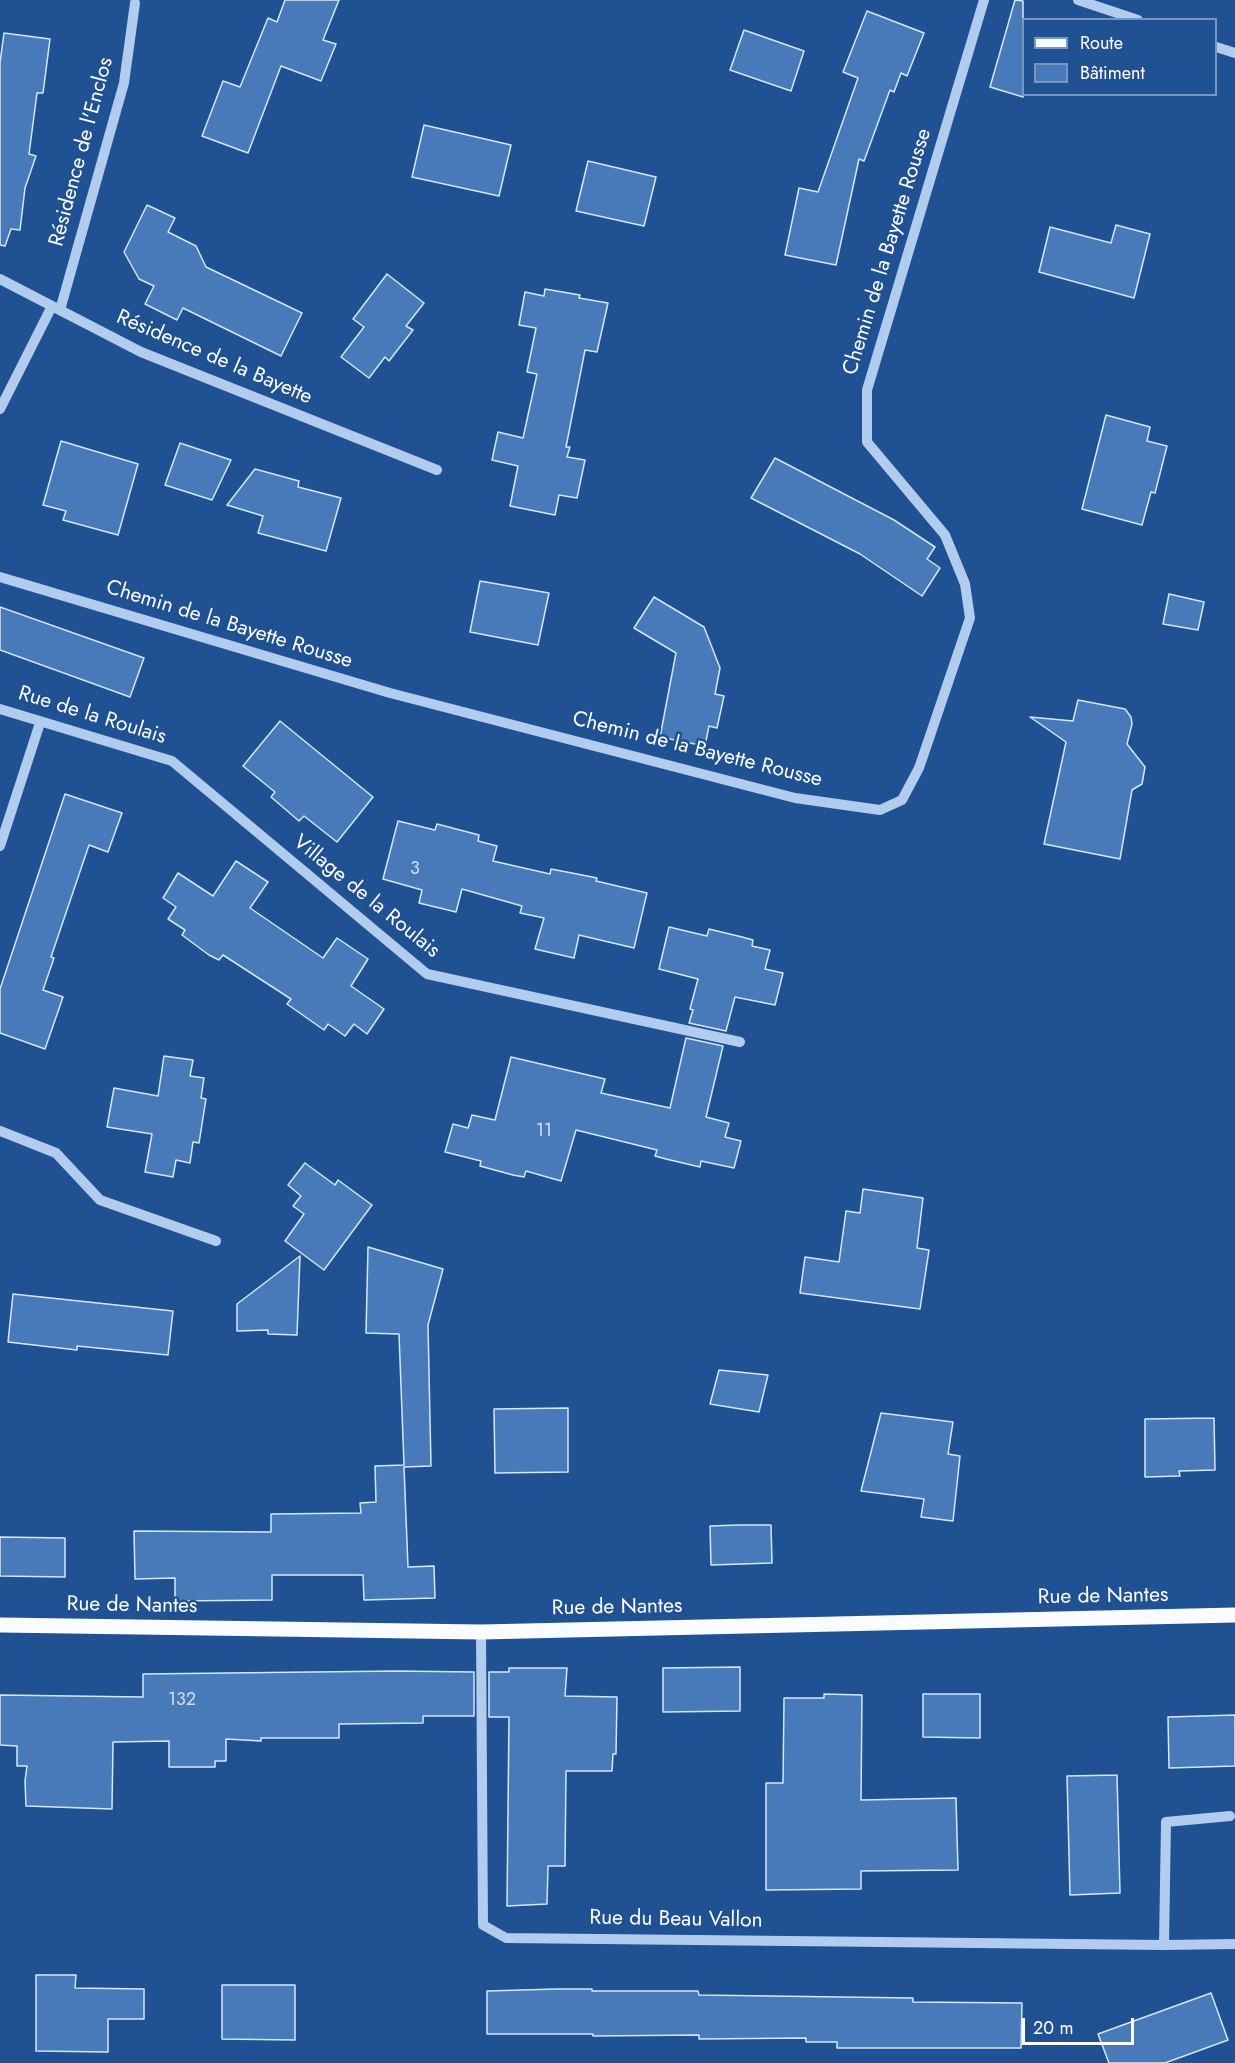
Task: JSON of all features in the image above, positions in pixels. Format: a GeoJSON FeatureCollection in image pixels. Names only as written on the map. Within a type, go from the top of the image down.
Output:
{"type":"FeatureCollection","features":[{"type":"Feature","properties":{"kind":"main road","name":"Rue de Nantes"},"geometry":{"type":"LineString","coordinates":[[0,1625],[481,1632],[1235,1615]]}},
{"type":"Feature","properties":{"kind":"street","name":"Chemin de la Bayette Rousse"},"geometry":{"type":"LineString","coordinates":[[0,577],[390,693],[795,798],[880,810],[902,800],[919,768],[970,618],[965,584],[945,535],[867,442],[867,390],[984,0]]}},
{"type":"Feature","properties":{"kind":"street"},"geometry":{"type":"LineString","coordinates":[[1078,0],[1132,18]]}},
{"type":"Feature","properties":{"kind":"street","name":"Résidence de l'Enclos"},"geometry":{"type":"LineString","coordinates":[[56,308],[124,83],[135,3]]}},
{"type":"Feature","properties":{"kind":"street"},"geometry":{"type":"LineString","coordinates":[[1217,48],[1235,53]]}},
{"type":"Feature","properties":{"kind":"street","name":"Résidence de la Bayette"},"geometry":{"type":"LineString","coordinates":[[0,279],[141,352],[436,470]]}},
{"type":"Feature","properties":{"kind":"street"},"geometry":{"type":"LineString","coordinates":[[0,410],[56,308]]}},
{"type":"Feature","properties":{"kind":"street","name":"Rue de la Roulais"},"geometry":{"type":"LineString","coordinates":[[0,709],[40,723],[172,761]]}},
{"type":"Feature","properties":{"kind":"street"},"geometry":{"type":"LineString","coordinates":[[0,846],[40,723]]}},
{"type":"Feature","properties":{"kind":"street","name":"Village de la Roulais"},"geometry":{"type":"LineString","coordinates":[[172,761],[427,974],[740,1042]]}},
{"type":"Feature","properties":{"kind":"street"},"geometry":{"type":"LineString","coordinates":[[0,1131],[56,1153],[100,1200],[216,1241]]}},
{"type":"Feature","properties":{"kind":"street","name":"Rue du Beau Vallon"},"geometry":{"type":"LineString","coordinates":[[481,1632],[483,1925],[506,1938],[1235,1944]]}},
{"type":"Feature","properties":{"kind":"street"},"geometry":{"type":"LineString","coordinates":[[1164,1945],[1166,1822],[1230,1816]]}},
{"type":"Feature","properties":{"kind":"building"},"geometry":{"type":"Polygon","coordinates":[[[285,0],[339,0],[323,40],[336,44],[321,81],[281,66],[248,153],[202,136],[223,81],[240,87],[268,18],[277,22],[285,0]]]}},
{"type":"Feature","properties":{"kind":"building"},"geometry":{"type":"Polygon","coordinates":[[[1015,0],[1023,1],[1023,97],[990,87],[1015,0]]]}},
{"type":"Feature","properties":{"kind":"building"},"geometry":{"type":"Polygon","coordinates":[[[867,11],[924,33],[907,76],[901,73],[894,92],[890,90],[864,161],[859,159],[836,265],[785,255],[799,188],[818,192],[858,78],[843,72],[867,11]]]}},
{"type":"Feature","properties":{"kind":"building"},"geometry":{"type":"Polygon","coordinates":[[[744,30],[804,51],[791,91],[730,70],[744,30]]]}},
{"type":"Feature","properties":{"kind":"building"},"geometry":{"type":"Polygon","coordinates":[[[4,33],[50,39],[43,93],[37,93],[29,154],[36,156],[25,188],[20,230],[11,229],[5,246],[0,245],[0,63],[4,33]]]}},
{"type":"Feature","properties":{"kind":"building"},"geometry":{"type":"Polygon","coordinates":[[[424,125],[511,145],[499,196],[412,177],[424,125]]]}},
{"type":"Feature","properties":{"kind":"building"},"geometry":{"type":"Polygon","coordinates":[[[588,161],[656,177],[644,226],[576,211],[588,161]]]}},
{"type":"Feature","properties":{"kind":"building"},"geometry":{"type":"Polygon","coordinates":[[[147,205],[175,218],[168,232],[196,246],[206,267],[302,313],[281,356],[183,308],[177,320],[145,304],[154,286],[139,279],[124,252],[147,205]]]}},
{"type":"Feature","properties":{"kind":"building"},"geometry":{"type":"Polygon","coordinates":[[[1116,225],[1150,234],[1134,298],[1039,272],[1050,227],[1111,243],[1116,225]]]}},
{"type":"Feature","properties":{"kind":"building"},"geometry":{"type":"Polygon","coordinates":[[[387,274],[424,303],[406,326],[413,330],[389,361],[385,357],[369,378],[341,357],[364,327],[353,319],[387,274]]]}},
{"type":"Feature","properties":{"kind":"building"},"geometry":{"type":"Polygon","coordinates":[[[545,289],[608,303],[597,352],[585,350],[566,447],[570,447],[567,457],[585,460],[577,498],[559,495],[555,515],[510,506],[518,466],[492,460],[498,432],[523,438],[537,374],[527,372],[536,328],[519,325],[525,292],[544,296],[545,289]]]}},
{"type":"Feature","properties":{"kind":"building"},"geometry":{"type":"Polygon","coordinates":[[[1106,415],[1150,427],[1147,441],[1167,446],[1155,493],[1151,492],[1142,525],[1082,509],[1106,415]]]}},
{"type":"Feature","properties":{"kind":"building"},"geometry":{"type":"Polygon","coordinates":[[[61,441],[138,464],[118,535],[63,520],[66,511],[43,505],[61,441]]]}},
{"type":"Feature","properties":{"kind":"building"},"geometry":{"type":"Polygon","coordinates":[[[180,443],[231,460],[212,500],[165,485],[180,443]]]}},
{"type":"Feature","properties":{"kind":"building"},"geometry":{"type":"Polygon","coordinates":[[[775,458],[894,520],[935,547],[927,559],[940,568],[922,596],[860,554],[751,498],[775,458]]]}},
{"type":"Feature","properties":{"kind":"building"},"geometry":{"type":"Polygon","coordinates":[[[255,469],[299,481],[298,487],[341,498],[326,551],[258,533],[263,516],[227,505],[255,469]]]}},
{"type":"Feature","properties":{"kind":"building"},"geometry":{"type":"Polygon","coordinates":[[[480,581],[549,593],[538,645],[470,632],[480,581]]]}},
{"type":"Feature","properties":{"kind":"building"},"geometry":{"type":"Polygon","coordinates":[[[1169,594],[1204,602],[1198,630],[1163,624],[1169,594]]]}},
{"type":"Feature","properties":{"kind":"building"},"geometry":{"type":"Polygon","coordinates":[[[654,597],[704,627],[720,668],[715,694],[724,696],[717,728],[709,726],[705,746],[660,737],[676,653],[634,628],[654,597]]]}},
{"type":"Feature","properties":{"kind":"building"},"geometry":{"type":"Polygon","coordinates":[[[0,607],[144,658],[130,697],[0,650],[0,607]]]}},
{"type":"Feature","properties":{"kind":"building"},"geometry":{"type":"Polygon","coordinates":[[[1078,700],[1125,709],[1131,717],[1132,724],[1127,744],[1145,767],[1142,784],[1132,790],[1120,859],[1044,844],[1066,742],[1030,717],[1073,721],[1078,700]]]}},
{"type":"Feature","properties":{"kind":"building"},"geometry":{"type":"Polygon","coordinates":[[[280,721],[373,797],[337,842],[304,816],[299,821],[271,797],[275,792],[243,766],[280,721]]]}},
{"type":"Feature","properties":{"kind":"building"},"geometry":{"type":"Polygon","coordinates":[[[65,794],[122,813],[108,852],[89,845],[51,957],[54,958],[43,990],[63,997],[45,1049],[0,1033],[0,989],[65,794]]]}},
{"type":"Feature","properties":{"kind":"building"},"geometry":{"type":"Polygon","coordinates":[[[398,821],[435,830],[437,824],[479,835],[478,841],[497,846],[493,861],[550,874],[551,869],[597,878],[596,881],[647,893],[634,948],[579,935],[574,958],[535,949],[544,918],[520,913],[522,906],[462,889],[456,912],[419,903],[422,890],[383,879],[398,821]]]}},
{"type":"Feature","properties":{"kind":"building"},"geometry":{"type":"Polygon","coordinates":[[[236,861],[268,882],[250,908],[323,958],[337,938],[368,959],[351,986],[384,1009],[367,1034],[354,1024],[345,1036],[328,1024],[324,1030],[287,1004],[291,999],[223,955],[219,960],[209,955],[182,935],[185,930],[168,919],[176,907],[163,898],[178,873],[213,896],[236,861]]]}},
{"type":"Feature","properties":{"kind":"building"},"geometry":{"type":"Polygon","coordinates":[[[669,927],[707,936],[709,929],[753,940],[752,946],[770,950],[765,969],[783,973],[775,1005],[735,997],[726,1031],[689,1023],[693,1010],[690,1009],[698,979],[659,969],[669,927]]]}},
{"type":"Feature","properties":{"kind":"building"},"geometry":{"type":"Polygon","coordinates":[[[686,1038],[723,1046],[706,1117],[729,1123],[725,1137],[741,1141],[734,1168],[701,1161],[700,1167],[666,1159],[655,1156],[657,1150],[576,1130],[561,1181],[526,1171],[524,1177],[513,1175],[480,1166],[481,1161],[445,1152],[453,1124],[468,1128],[472,1115],[495,1120],[511,1057],[605,1079],[601,1093],[670,1108],[686,1038]]]}},
{"type":"Feature","properties":{"kind":"building"},"geometry":{"type":"Polygon","coordinates":[[[164,1056],[193,1060],[190,1076],[204,1078],[201,1098],[206,1099],[199,1143],[193,1142],[190,1163],[176,1160],[173,1177],[145,1172],[152,1134],[107,1127],[114,1088],[158,1096],[164,1056]]]}},
{"type":"Feature","properties":{"kind":"building"},"geometry":{"type":"Polygon","coordinates":[[[305,1163],[335,1185],[338,1180],[372,1205],[324,1270],[285,1241],[304,1214],[293,1206],[301,1196],[288,1185],[305,1163]]]}},
{"type":"Feature","properties":{"kind":"building"},"geometry":{"type":"Polygon","coordinates":[[[863,1189],[923,1198],[917,1248],[929,1250],[920,1309],[800,1293],[805,1257],[839,1262],[846,1211],[860,1213],[863,1189]]]}},
{"type":"Feature","properties":{"kind":"building"},"geometry":{"type":"Polygon","coordinates":[[[368,1247],[443,1269],[428,1325],[431,1466],[404,1467],[408,1567],[434,1566],[435,1598],[364,1600],[363,1575],[272,1575],[272,1600],[175,1601],[175,1578],[135,1579],[134,1531],[271,1532],[271,1514],[361,1513],[360,1503],[376,1502],[375,1466],[404,1465],[399,1334],[366,1333],[368,1247]]]}},
{"type":"Feature","properties":{"kind":"building"},"geometry":{"type":"Polygon","coordinates":[[[300,1256],[297,1335],[268,1334],[268,1330],[237,1331],[237,1304],[300,1256]]]}},
{"type":"Feature","properties":{"kind":"building"},"geometry":{"type":"Polygon","coordinates":[[[13,1294],[173,1311],[168,1355],[77,1346],[77,1350],[8,1342],[13,1294]]]}},
{"type":"Feature","properties":{"kind":"building"},"geometry":{"type":"Polygon","coordinates":[[[719,1370],[768,1375],[759,1412],[710,1404],[719,1370]]]}},
{"type":"Feature","properties":{"kind":"building"},"geometry":{"type":"Polygon","coordinates":[[[568,1408],[568,1472],[495,1473],[494,1409],[568,1408]]]}},
{"type":"Feature","properties":{"kind":"building"},"geometry":{"type":"Polygon","coordinates":[[[881,1413],[953,1422],[948,1454],[960,1456],[953,1521],[921,1517],[924,1499],[861,1491],[881,1413]]]}},
{"type":"Feature","properties":{"kind":"building"},"geometry":{"type":"Polygon","coordinates":[[[1214,1418],[1215,1470],[1179,1471],[1180,1476],[1145,1477],[1145,1419],[1214,1418]]]}},
{"type":"Feature","properties":{"kind":"building"},"geometry":{"type":"Polygon","coordinates":[[[771,1525],[772,1563],[711,1565],[710,1526],[771,1525]]]}},
{"type":"Feature","properties":{"kind":"building"},"geometry":{"type":"Polygon","coordinates":[[[0,1537],[65,1538],[65,1577],[0,1576],[0,1537]]]}},
{"type":"Feature","properties":{"kind":"building"},"geometry":{"type":"Polygon","coordinates":[[[740,1667],[740,1711],[663,1712],[663,1668],[740,1667]]]}},
{"type":"Feature","properties":{"kind":"building"},"geometry":{"type":"Polygon","coordinates":[[[509,1668],[567,1668],[565,1696],[617,1697],[616,1754],[613,1754],[612,1771],[566,1771],[565,1866],[548,1866],[547,1904],[507,1906],[509,1717],[489,1717],[489,1672],[509,1672],[509,1668]]]}},
{"type":"Feature","properties":{"kind":"building"},"geometry":{"type":"Polygon","coordinates":[[[474,1672],[474,1716],[423,1716],[423,1723],[339,1724],[339,1738],[261,1738],[261,1741],[226,1739],[226,1761],[215,1761],[215,1767],[169,1767],[169,1741],[113,1742],[112,1809],[26,1806],[27,1766],[17,1766],[17,1746],[0,1745],[0,1695],[143,1697],[143,1674],[474,1672]]]}},
{"type":"Feature","properties":{"kind":"building"},"geometry":{"type":"Polygon","coordinates":[[[824,1694],[862,1695],[861,1800],[956,1798],[958,1870],[861,1871],[861,1889],[766,1890],[766,1783],[783,1783],[784,1698],[824,1698],[824,1694]]]}},
{"type":"Feature","properties":{"kind":"building"},"geometry":{"type":"Polygon","coordinates":[[[923,1694],[980,1694],[980,1738],[923,1737],[923,1694]]]}},
{"type":"Feature","properties":{"kind":"building"},"geometry":{"type":"Polygon","coordinates":[[[1235,1715],[1235,1766],[1169,1768],[1168,1717],[1235,1715]]]}},
{"type":"Feature","properties":{"kind":"building"},"geometry":{"type":"Polygon","coordinates":[[[1117,1775],[1120,1893],[1070,1895],[1067,1776],[1117,1775]]]}},
{"type":"Feature","properties":{"kind":"building"},"geometry":{"type":"Polygon","coordinates":[[[36,1975],[76,1975],[75,1988],[144,1989],[144,2019],[108,2019],[108,2052],[36,2051],[36,1975]]]}},
{"type":"Feature","properties":{"kind":"building"},"geometry":{"type":"Polygon","coordinates":[[[222,1985],[295,1985],[295,2040],[222,2039],[222,1985]]]}},
{"type":"Feature","properties":{"kind":"building"},"geometry":{"type":"Polygon","coordinates":[[[556,1989],[698,1991],[699,1995],[913,1998],[913,2002],[1022,2003],[1021,2048],[837,2048],[837,2042],[806,2042],[806,2038],[699,2039],[699,2035],[487,2034],[487,1991],[556,1989]]]}},
{"type":"Feature","properties":{"kind":"building"},"geometry":{"type":"Polygon","coordinates":[[[1211,1993],[1228,2040],[1165,2063],[1109,2063],[1098,2034],[1211,1993]]]}}]}
